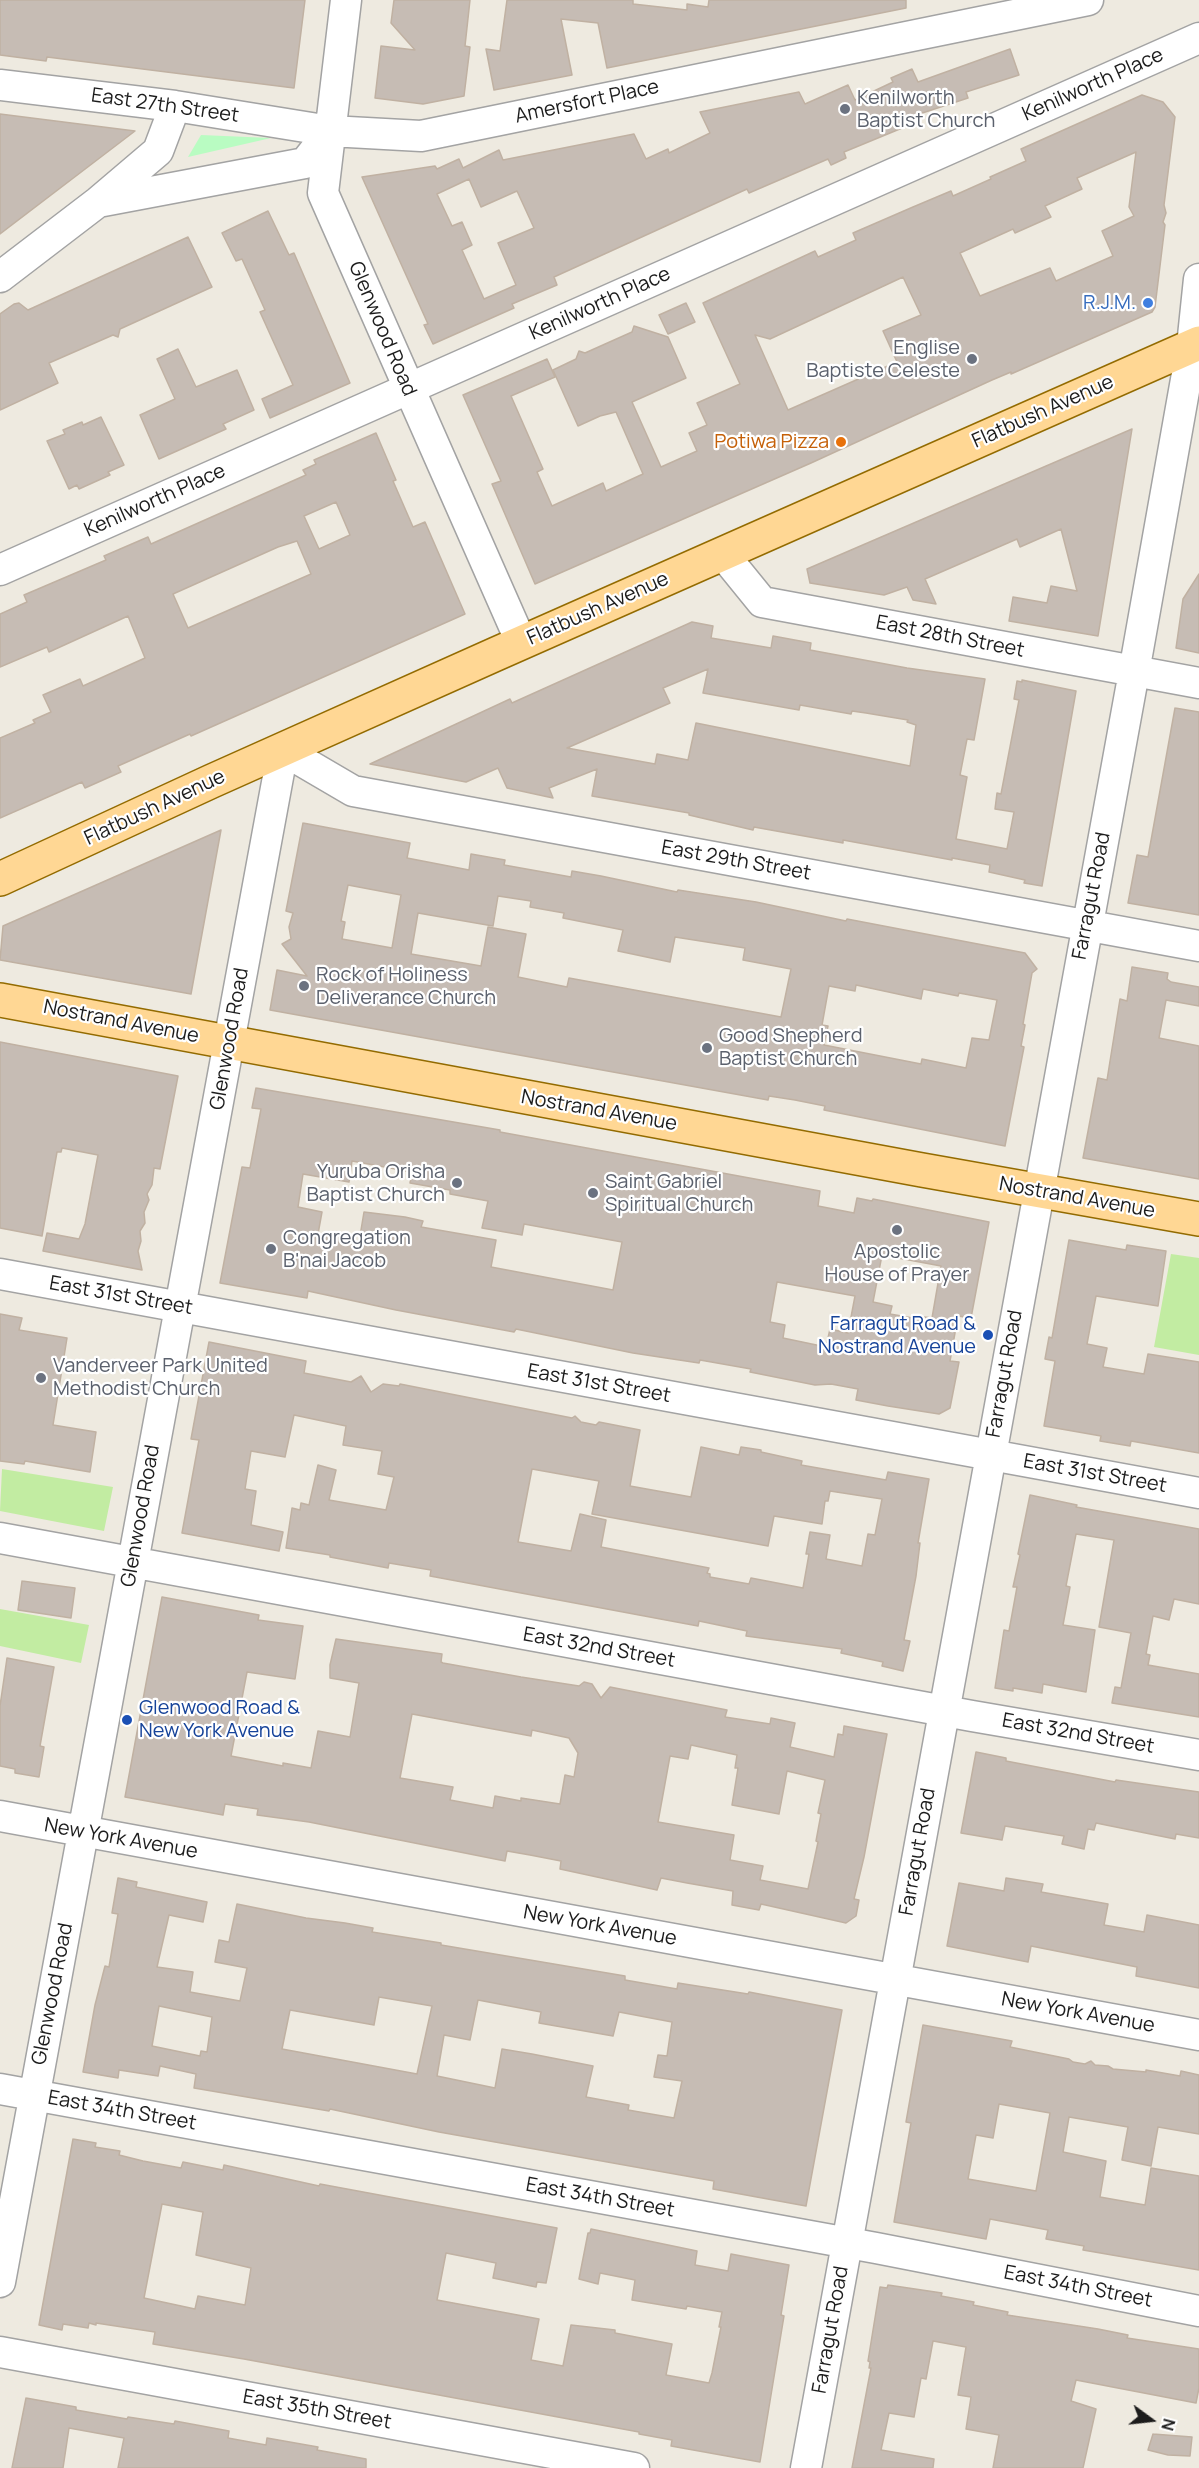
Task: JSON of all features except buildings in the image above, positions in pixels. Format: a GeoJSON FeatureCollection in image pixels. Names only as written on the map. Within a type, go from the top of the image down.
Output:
{"type":"FeatureCollection","features":[{"type":"Feature","properties":{"kind":"main road","name":"Flatbush Avenue"},"geometry":{"type":"LineString","coordinates":[[0,879],[521,642],[1197,350]]}},
{"type":"Feature","properties":{"kind":"main road","name":"Nostrand Avenue"},"geometry":{"type":"LineString","coordinates":[[0,1000],[1199,1219]]}},
{"type":"Feature","properties":{"kind":"street","name":"Glenwood Road"},"geometry":{"type":"LineString","coordinates":[[346,0],[323,193],[521,642]]}},
{"type":"Feature","properties":{"kind":"street","name":"Amersfort Place"},"geometry":{"type":"LineString","coordinates":[[330,131],[421,136],[1088,0]]}},
{"type":"Feature","properties":{"kind":"street","name":"Kenilworth Place"},"geometry":{"type":"LineString","coordinates":[[0,570],[1199,38]]}},
{"type":"Feature","properties":{"kind":"street","name":"East 27th Street"},"geometry":{"type":"LineString","coordinates":[[0,85],[175,106],[330,131]]}},
{"type":"Feature","properties":{"kind":"street"},"geometry":{"type":"LineString","coordinates":[[0,277],[98,202],[158,151],[175,106]]}},
{"type":"Feature","properties":{"kind":"street"},"geometry":{"type":"LineString","coordinates":[[98,202],[305,163],[330,131]]}},
{"type":"Feature","properties":{"kind":"street","name":"Farragut Road"},"geometry":{"type":"LineString","coordinates":[[806,2468],[1038,1191],[1134,672],[1197,350],[1199,279]]}},
{"type":"Feature","properties":{"kind":"street","name":"East 28th Street"},"geometry":{"type":"LineString","coordinates":[[723,554],[762,602],[1199,683]]}},
{"type":"Feature","properties":{"kind":"street","name":"Glenwood Road"},"geometry":{"type":"LineString","coordinates":[[0,2282],[283,750]]}},
{"type":"Feature","properties":{"kind":"street","name":"East 29th Street"},"geometry":{"type":"LineString","coordinates":[[283,750],[353,791],[1199,946]]}},
{"type":"Feature","properties":{"kind":"street","name":"East 31st Street"},"geometry":{"type":"LineString","coordinates":[[0,1274],[990,1456],[1199,1492]]}},
{"type":"Feature","properties":{"kind":"street","name":"East 32nd Street"},"geometry":{"type":"LineString","coordinates":[[0,1538],[944,1711],[1199,1755]]}},
{"type":"Feature","properties":{"kind":"street","name":"New York Avenue"},"geometry":{"type":"LineString","coordinates":[[0,1816],[1199,2035]]}},
{"type":"Feature","properties":{"kind":"street","name":"East 34th Street"},"geometry":{"type":"LineString","coordinates":[[0,2089],[847,2243],[1199,2311]]}},
{"type":"Feature","properties":{"kind":"street","name":"East 35th Street"},"geometry":{"type":"LineString","coordinates":[[0,2352],[634,2468]]}},
{"type":"Feature","properties":{"kind":"green space"},"geometry":{"type":"Polygon","coordinates":[[[201,135],[271,138],[188,157],[201,135]]]}},
{"type":"Feature","properties":{"kind":"green space"},"geometry":{"type":"Polygon","coordinates":[[[1171,1254],[1199,1258],[1199,1355],[1154,1347],[1171,1254]]]}},
{"type":"Feature","properties":{"kind":"green space"},"geometry":{"type":"Polygon","coordinates":[[[2,1469],[113,1487],[104,1531],[0,1511],[2,1469]]]}},
{"type":"Feature","properties":{"kind":"green space"},"geometry":{"type":"Polygon","coordinates":[[[0,1609],[89,1625],[81,1663],[0,1646],[0,1609]]]}},
{"type":"Feature","properties":{"kind":"place","name":"Kenilworth Baptist Church"},"geometry":{"type":"Point","coordinates":[845,109]}},
{"type":"Feature","properties":{"kind":"place","name":"R.J.M."},"geometry":{"type":"Point","coordinates":[1148,303]}},
{"type":"Feature","properties":{"kind":"place","name":"Englise Baptiste Celeste"},"geometry":{"type":"Point","coordinates":[972,359]}},
{"type":"Feature","properties":{"kind":"place","name":"Potiwa Pizza"},"geometry":{"type":"Point","coordinates":[841,442]}},
{"type":"Feature","properties":{"kind":"place","name":"Rock of Holiness Deliverance Church"},"geometry":{"type":"Point","coordinates":[304,986]}},
{"type":"Feature","properties":{"kind":"place","name":"Good Shepherd Baptist Church"},"geometry":{"type":"Point","coordinates":[707,1048]}},
{"type":"Feature","properties":{"kind":"place","name":"Yuruba Orisha Baptist Church"},"geometry":{"type":"Point","coordinates":[457,1183]}},
{"type":"Feature","properties":{"kind":"place","name":"Saint Gabriel Spiritual Church"},"geometry":{"type":"Point","coordinates":[593,1193]}},
{"type":"Feature","properties":{"kind":"place","name":"Apostolic House of Prayer"},"geometry":{"type":"Point","coordinates":[897,1230]}},
{"type":"Feature","properties":{"kind":"place","name":"Congregation B'nai Jacob"},"geometry":{"type":"Point","coordinates":[271,1249]}},
{"type":"Feature","properties":{"kind":"place","name":"Farragut Road & Nostrand Avenue"},"geometry":{"type":"Point","coordinates":[988,1335]}},
{"type":"Feature","properties":{"kind":"place","name":"Vanderveer Park United Methodist Church"},"geometry":{"type":"Point","coordinates":[41,1378]}},
{"type":"Feature","properties":{"kind":"place","name":"Glenwood Road & New York Avenue"},"geometry":{"type":"Point","coordinates":[127,1720]}}]}
